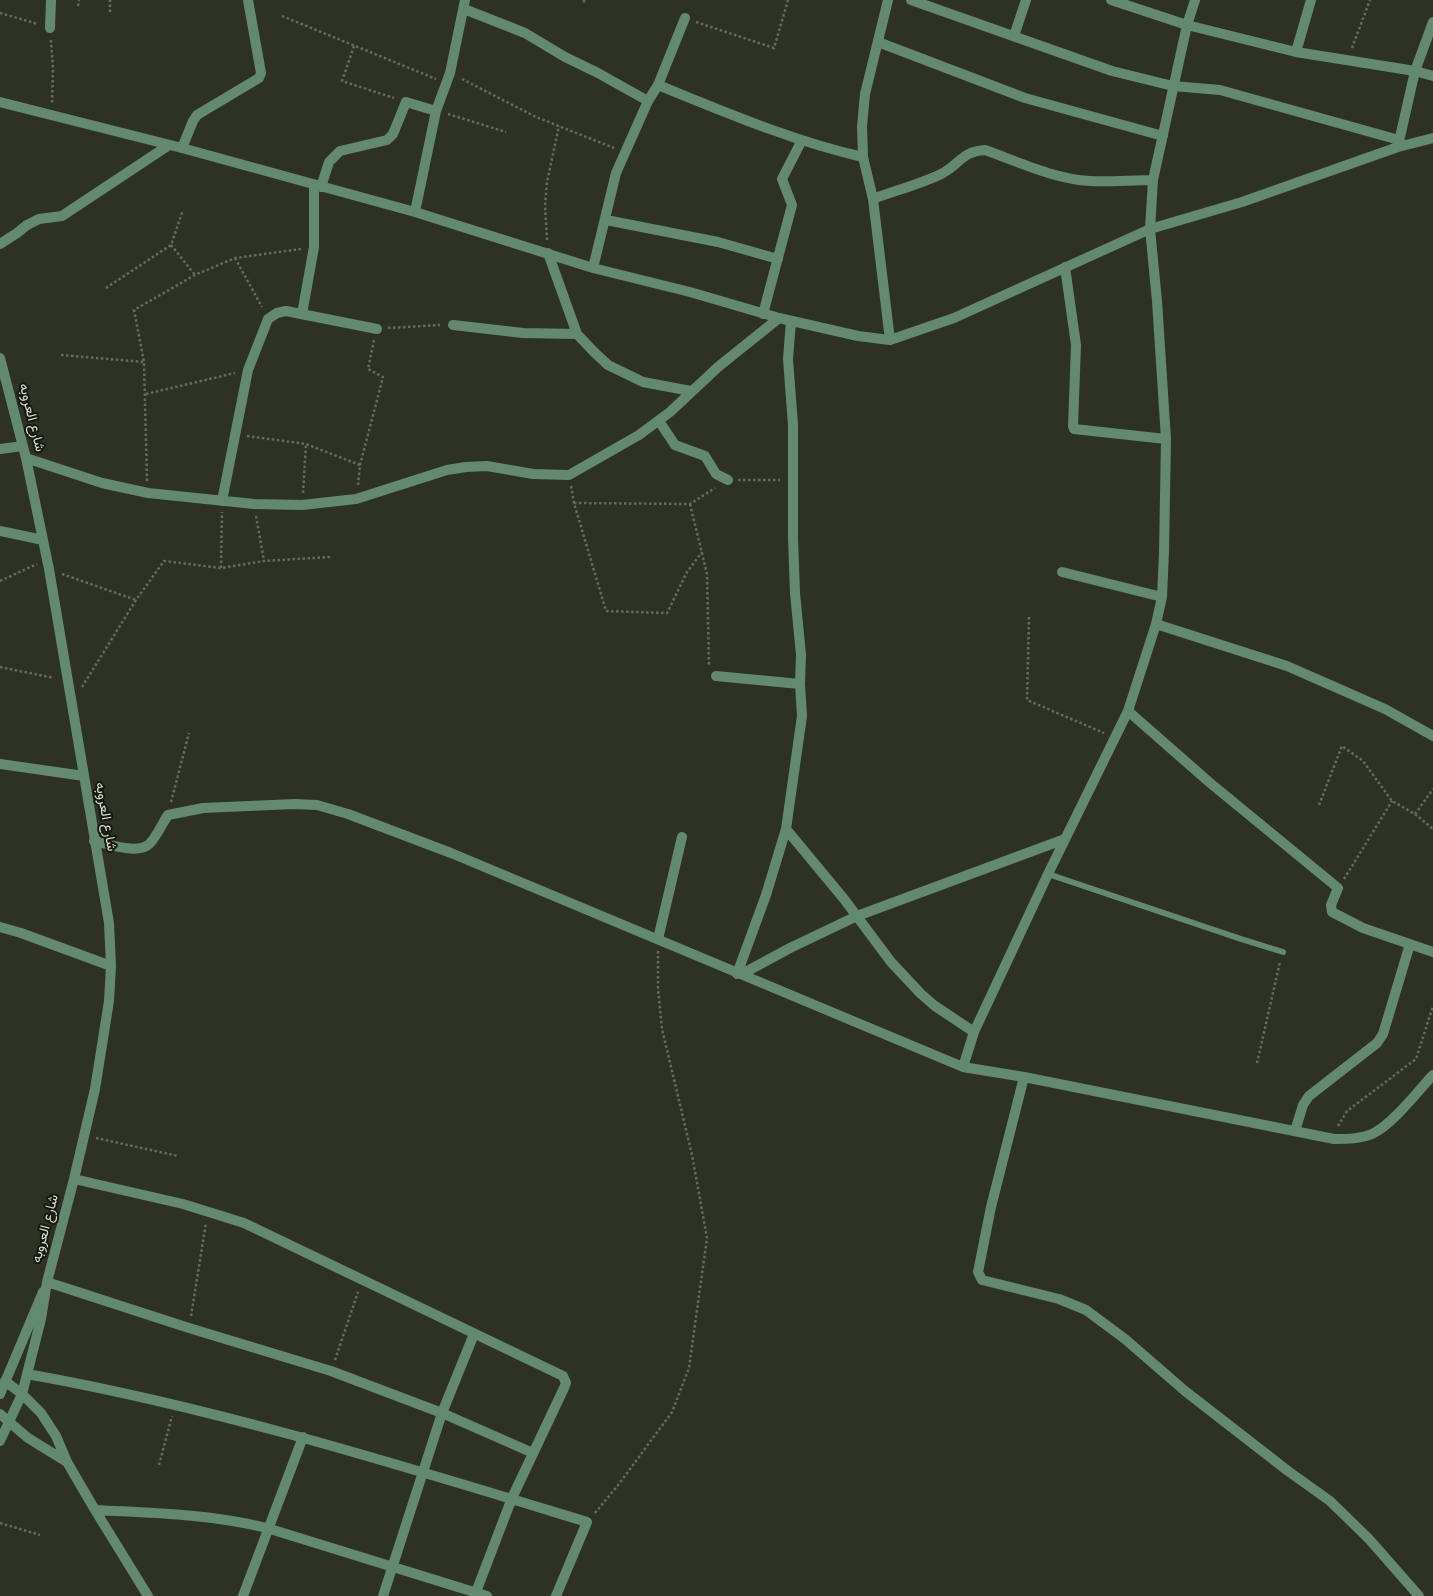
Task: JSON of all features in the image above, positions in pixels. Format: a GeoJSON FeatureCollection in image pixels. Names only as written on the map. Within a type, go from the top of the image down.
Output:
{"type":"FeatureCollection","features":[{"type":"Feature","properties":{"kind":"street"},"geometry":{"type":"LineString","coordinates":[[50,28],[51,0]]}},
{"type":"Feature","properties":{"kind":"street"},"geometry":{"type":"LineString","coordinates":[[182,148],[197,115],[259,78],[261,73],[248,0]]}},
{"type":"Feature","properties":{"kind":"street"},"geometry":{"type":"LineString","coordinates":[[888,0],[865,94],[862,126],[863,157],[873,199],[890,340]]}},
{"type":"Feature","properties":{"kind":"street"},"geometry":{"type":"LineString","coordinates":[[911,0],[1112,71],[1174,86],[1220,90],[1399,144]]}},
{"type":"Feature","properties":{"kind":"street"},"geometry":{"type":"LineString","coordinates":[[1014,36],[1026,0]]}},
{"type":"Feature","properties":{"kind":"street"},"geometry":{"type":"LineString","coordinates":[[1111,0],[1142,5],[1188,25],[1296,52],[1415,71],[1433,76]]}},
{"type":"Feature","properties":{"kind":"street"},"geometry":{"type":"LineString","coordinates":[[963,1067],[974,1032],[1064,839],[1128,712],[1156,624],[1162,597],[1166,439],[1158,301],[1150,229],[1153,180],[1188,25],[1196,0]]}},
{"type":"Feature","properties":{"kind":"street"},"geometry":{"type":"LineString","coordinates":[[1296,52],[1311,0]]}},
{"type":"Feature","properties":{"kind":"street"},"geometry":{"type":"LineString","coordinates":[[415,212],[436,111],[450,73],[465,5],[525,33],[565,57],[648,101]]}},
{"type":"Feature","properties":{"kind":"street"},"geometry":{"type":"LineString","coordinates":[[593,268],[616,173],[648,101],[658,85],[685,18]]}},
{"type":"Feature","properties":{"kind":"street"},"geometry":{"type":"LineString","coordinates":[[1399,144],[1415,71],[1433,22]]}},
{"type":"Feature","properties":{"kind":"street"},"geometry":{"type":"LineString","coordinates":[[878,42],[1025,98],[1163,136]]}},
{"type":"Feature","properties":{"kind":"street"},"geometry":{"type":"LineString","coordinates":[[658,85],[802,140],[863,157]]}},
{"type":"Feature","properties":{"kind":"street"},"geometry":{"type":"LineString","coordinates":[[0,102],[182,148],[415,212],[593,268],[690,292],[764,314],[858,336],[890,340],[954,318],[1150,229],[1242,202],[1399,144],[1433,138]]}},
{"type":"Feature","properties":{"kind":"street"},"geometry":{"type":"LineString","coordinates":[[302,314],[314,247],[317,186],[329,162],[340,151],[390,138],[394,134],[406,102],[436,111]]}},
{"type":"Feature","properties":{"kind":"street"},"geometry":{"type":"LineString","coordinates":[[764,314],[792,205],[782,179],[802,140]]}},
{"type":"Feature","properties":{"kind":"street"},"geometry":{"type":"LineString","coordinates":[[0,244],[39,219],[62,216],[169,145]]}},
{"type":"Feature","properties":{"kind":"street"},"geometry":{"type":"LineString","coordinates":[[873,199],[942,174],[965,155],[975,151],[986,150],[1056,175],[1073,179],[1091,181],[1153,180]]}},
{"type":"Feature","properties":{"kind":"street"},"geometry":{"type":"LineString","coordinates":[[606,220],[718,242],[778,259]]}},
{"type":"Feature","properties":{"kind":"street"},"geometry":{"type":"LineString","coordinates":[[548,253],[577,334],[608,365],[643,382],[691,391]]}},
{"type":"Feature","properties":{"kind":"street"},"geometry":{"type":"LineString","coordinates":[[1065,267],[1076,345],[1074,429],[1166,439]]}},
{"type":"Feature","properties":{"kind":"street"},"geometry":{"type":"LineString","coordinates":[[222,501],[248,370],[268,319],[277,313],[286,311],[376,329]]}},
{"type":"Feature","properties":{"kind":"street"},"geometry":{"type":"LineString","coordinates":[[26,458],[102,483],[148,493],[254,504],[302,505],[356,499],[447,470],[466,467],[487,466],[533,474],[569,475],[639,435],[659,421],[718,367],[779,318]]}},
{"type":"Feature","properties":{"kind":"street"},"geometry":{"type":"LineString","coordinates":[[740,974],[786,829],[802,716],[801,654],[793,547],[793,425],[788,359],[791,321]]}},
{"type":"Feature","properties":{"kind":"street"},"geometry":{"type":"LineString","coordinates":[[453,325],[523,333],[577,334]]}},
{"type":"Feature","properties":{"kind":"street","name":"شارع العروبه"},"geometry":{"type":"LineString","coordinates":[[0,358],[26,458],[48,564],[109,923],[111,966],[109,1001],[102,1049],[74,1179],[47,1282],[41,1319],[22,1394],[0,1441]]}},
{"type":"Feature","properties":{"kind":"street"},"geometry":{"type":"LineString","coordinates":[[659,421],[675,445],[705,456],[716,474],[728,480]]}},
{"type":"Feature","properties":{"kind":"street"},"geometry":{"type":"LineString","coordinates":[[0,449],[23,446]]}},
{"type":"Feature","properties":{"kind":"street"},"geometry":{"type":"LineString","coordinates":[[0,530],[43,540]]}},
{"type":"Feature","properties":{"kind":"street"},"geometry":{"type":"LineString","coordinates":[[1062,572],[1162,597]]}},
{"type":"Feature","properties":{"kind":"street"},"geometry":{"type":"LineString","coordinates":[[1156,624],[1287,666],[1385,709],[1433,736]]}},
{"type":"Feature","properties":{"kind":"street"},"geometry":{"type":"LineString","coordinates":[[716,676],[800,684]]}},
{"type":"Feature","properties":{"kind":"street"},"geometry":{"type":"LineString","coordinates":[[1128,712],[1209,782],[1338,888],[1331,905],[1332,912],[1363,928],[1433,952]]}},
{"type":"Feature","properties":{"kind":"street"},"geometry":{"type":"LineString","coordinates":[[0,764],[84,776]]}},
{"type":"Feature","properties":{"kind":"street"},"geometry":{"type":"LineString","coordinates":[[94,841],[131,849],[142,847],[149,844],[168,815],[202,808],[295,804],[317,805],[348,814],[451,853],[963,1067],[1024,1077],[1334,1139],[1353,1139],[1373,1133],[1390,1120],[1433,1075]]}},
{"type":"Feature","properties":{"kind":"street"},"geometry":{"type":"LineString","coordinates":[[786,829],[857,916],[891,962],[921,994],[953,1019],[974,1032]]}},
{"type":"Feature","properties":{"kind":"street"},"geometry":{"type":"LineString","coordinates":[[658,940],[682,837]]}},
{"type":"Feature","properties":{"kind":"street"},"geometry":{"type":"LineString","coordinates":[[740,974],[857,916],[1064,839]]}},
{"type":"Feature","properties":{"kind":"street"},"geometry":{"type":"LineString","coordinates":[[0,928],[22,933],[111,966]]}},
{"type":"Feature","properties":{"kind":"street"},"geometry":{"type":"LineString","coordinates":[[1295,1131],[1303,1105],[1309,1096],[1377,1043],[1383,1034],[1410,944]]}},
{"type":"Feature","properties":{"kind":"street"},"geometry":{"type":"LineString","coordinates":[[1024,1077],[991,1206],[978,1272],[980,1278],[1059,1299],[1086,1310],[1125,1339],[1185,1391],[1288,1471],[1330,1500],[1419,1596]]}},
{"type":"Feature","properties":{"kind":"street"},"geometry":{"type":"LineString","coordinates":[[74,1179],[208,1212],[244,1223],[563,1376],[566,1383],[564,1388],[512,1498],[476,1592]]}},
{"type":"Feature","properties":{"kind":"street"},"geometry":{"type":"LineString","coordinates":[[47,1282],[331,1371],[442,1412],[533,1453]]}},
{"type":"Feature","properties":{"kind":"street","name":"شارع العروبه"},"geometry":{"type":"LineString","coordinates":[[0,1394],[47,1282]]}},
{"type":"Feature","properties":{"kind":"street"},"geometry":{"type":"LineString","coordinates":[[383,1596],[442,1412],[474,1334]]}},
{"type":"Feature","properties":{"kind":"street"},"geometry":{"type":"LineString","coordinates":[[27,1374],[95,1386],[176,1404],[303,1437],[587,1522],[556,1596]]}},
{"type":"Feature","properties":{"kind":"street"},"geometry":{"type":"LineString","coordinates":[[5,1381],[22,1394],[41,1414],[56,1436],[67,1462],[148,1596]]}},
{"type":"Feature","properties":{"kind":"street"},"geometry":{"type":"LineString","coordinates":[[0,1414],[28,1438],[67,1462]]}},
{"type":"Feature","properties":{"kind":"street"},"geometry":{"type":"LineString","coordinates":[[243,1596],[303,1437]]}},
{"type":"Feature","properties":{"kind":"street"},"geometry":{"type":"LineString","coordinates":[[95,1510],[187,1514],[232,1520],[268,1528],[487,1596]]}},
{"type":"Feature","properties":{"kind":"lane"},"geometry":{"type":"LineString","coordinates":[[1048,874],[1283,952]]}},
{"type":"Feature","properties":{"kind":"path"},"geometry":{"type":"LineString","coordinates":[[78,6],[79,0]]}},
{"type":"Feature","properties":{"kind":"path"},"geometry":{"type":"LineString","coordinates":[[110,0],[110,12]]}},
{"type":"Feature","properties":{"kind":"path"},"geometry":{"type":"LineString","coordinates":[[685,18],[774,48],[788,0]]}},
{"type":"Feature","properties":{"kind":"path"},"geometry":{"type":"LineString","coordinates":[[1347,61],[1370,0]]}},
{"type":"Feature","properties":{"kind":"path"},"geometry":{"type":"LineString","coordinates":[[0,13],[50,28],[53,68],[52,116]]}},
{"type":"Feature","properties":{"kind":"path"},"geometry":{"type":"LineString","coordinates":[[282,16],[446,84]]}},
{"type":"Feature","properties":{"kind":"path"},"geometry":{"type":"LineString","coordinates":[[354,46],[342,81],[406,102]]}},
{"type":"Feature","properties":{"kind":"path"},"geometry":{"type":"LineString","coordinates":[[450,73],[536,117],[624,152]]}},
{"type":"Feature","properties":{"kind":"path"},"geometry":{"type":"LineString","coordinates":[[436,111],[506,132]]}},
{"type":"Feature","properties":{"kind":"path"},"geometry":{"type":"LineString","coordinates":[[548,253],[545,206],[547,182],[559,126]]}},
{"type":"Feature","properties":{"kind":"path"},"geometry":{"type":"LineString","coordinates":[[106,288],[171,246],[183,210]]}},
{"type":"Feature","properties":{"kind":"path"},"geometry":{"type":"LineString","coordinates":[[171,246],[194,275]]}},
{"type":"Feature","properties":{"kind":"path"},"geometry":{"type":"LineString","coordinates":[[148,493],[144,362],[134,310],[194,275],[235,258],[314,247]]}},
{"type":"Feature","properties":{"kind":"path"},"geometry":{"type":"LineString","coordinates":[[235,258],[268,319]]}},
{"type":"Feature","properties":{"kind":"path"},"geometry":{"type":"LineString","coordinates":[[356,499],[360,465],[382,377],[368,369],[376,329],[453,325]]}},
{"type":"Feature","properties":{"kind":"path"},"geometry":{"type":"LineString","coordinates":[[62,355],[144,362]]}},
{"type":"Feature","properties":{"kind":"path"},"geometry":{"type":"LineString","coordinates":[[146,394],[248,370]]}},
{"type":"Feature","properties":{"kind":"path"},"geometry":{"type":"LineString","coordinates":[[236,434],[306,444],[360,465]]}},
{"type":"Feature","properties":{"kind":"path"},"geometry":{"type":"LineString","coordinates":[[302,505],[306,444]]}},
{"type":"Feature","properties":{"kind":"path"},"geometry":{"type":"LineString","coordinates":[[569,475],[574,503],[606,611],[667,613],[687,572],[702,552]]}},
{"type":"Feature","properties":{"kind":"path"},"geometry":{"type":"LineString","coordinates":[[221,568],[222,501]]}},
{"type":"Feature","properties":{"kind":"path"},"geometry":{"type":"LineString","coordinates":[[574,503],[690,504],[707,574],[708,665],[716,676]]}},
{"type":"Feature","properties":{"kind":"path"},"geometry":{"type":"LineString","coordinates":[[254,504],[264,561]]}},
{"type":"Feature","properties":{"kind":"path"},"geometry":{"type":"LineString","coordinates":[[72,703],[136,600],[164,560],[221,568],[264,561],[330,556]]}},
{"type":"Feature","properties":{"kind":"path"},"geometry":{"type":"LineString","coordinates":[[0,581],[48,564],[136,600]]}},
{"type":"Feature","properties":{"kind":"path"},"geometry":{"type":"LineString","coordinates":[[1029,617],[1027,700],[1115,738]]}},
{"type":"Feature","properties":{"kind":"path"},"geometry":{"type":"LineString","coordinates":[[0,667],[68,681]]}},
{"type":"Feature","properties":{"kind":"path"},"geometry":{"type":"LineString","coordinates":[[168,815],[188,733]]}},
{"type":"Feature","properties":{"kind":"path"},"geometry":{"type":"LineString","coordinates":[[1319,805],[1342,746],[1363,762],[1392,802],[1415,814],[1433,829]]}},
{"type":"Feature","properties":{"kind":"path"},"geometry":{"type":"LineString","coordinates":[[1415,814],[1433,789]]}},
{"type":"Feature","properties":{"kind":"path"},"geometry":{"type":"LineString","coordinates":[[1338,888],[1392,802]]}},
{"type":"Feature","properties":{"kind":"path"},"geometry":{"type":"LineString","coordinates":[[587,1522],[619,1484],[672,1412],[689,1368],[706,1238],[692,1155],[662,1029],[658,989],[658,940]]}},
{"type":"Feature","properties":{"kind":"path"},"geometry":{"type":"LineString","coordinates":[[1257,1063],[1283,952]]}},
{"type":"Feature","properties":{"kind":"path"},"geometry":{"type":"LineString","coordinates":[[1334,1139],[1338,1123],[1347,1110],[1416,1059],[1433,1006]]}},
{"type":"Feature","properties":{"kind":"path"},"geometry":{"type":"LineString","coordinates":[[84,1136],[178,1156]]}},
{"type":"Feature","properties":{"kind":"path"},"geometry":{"type":"LineString","coordinates":[[189,1328],[208,1212]]}},
{"type":"Feature","properties":{"kind":"path"},"geometry":{"type":"LineString","coordinates":[[331,1371],[362,1278]]}},
{"type":"Feature","properties":{"kind":"path"},"geometry":{"type":"LineString","coordinates":[[159,1465],[176,1404]]}},
{"type":"Feature","properties":{"kind":"path"},"geometry":{"type":"LineString","coordinates":[[0,1524],[40,1535]]}}]}
